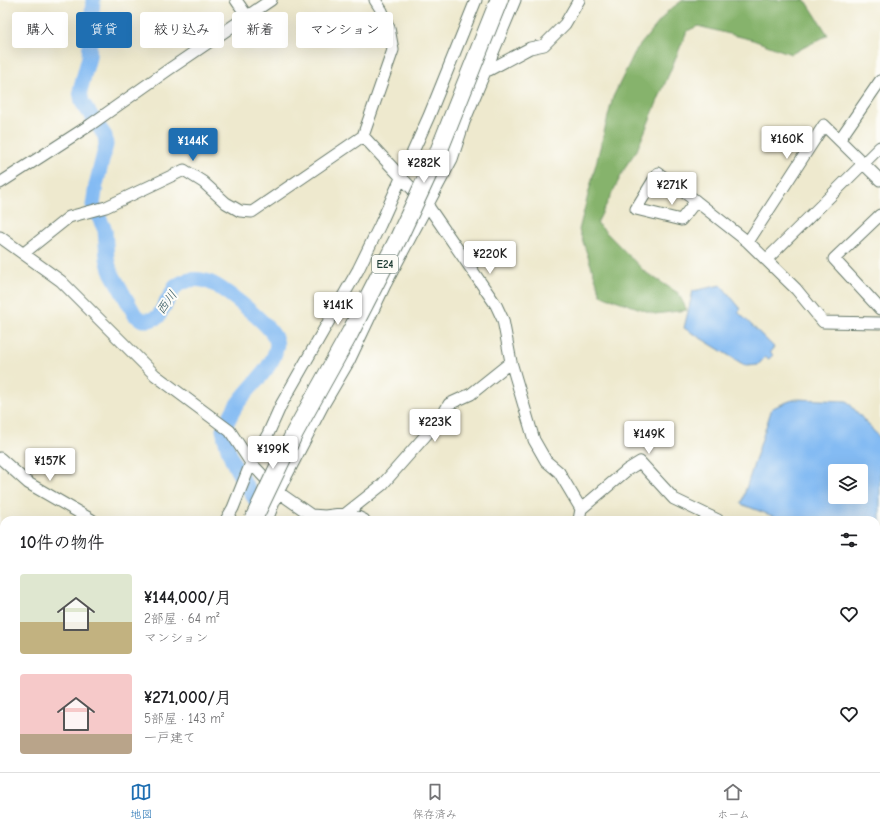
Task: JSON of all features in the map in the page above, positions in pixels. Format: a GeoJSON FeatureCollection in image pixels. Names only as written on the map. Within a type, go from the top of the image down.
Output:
{"type":"FeatureCollection","features":[{"type":"Feature","properties":{"kind":"highway","name":"E24"},"geometry":{"type":"LineString","coordinates":[[255,516],[295,432],[350,333],[399,237],[438,153],[499,0]]}},
{"type":"Feature","properties":{"kind":"street"},"geometry":{"type":"LineString","coordinates":[[236,0],[244,12]]}},
{"type":"Feature","properties":{"kind":"street"},"geometry":{"type":"LineString","coordinates":[[253,12],[271,0]]}},
{"type":"Feature","properties":{"kind":"street"},"geometry":{"type":"LineString","coordinates":[[24,253],[69,217],[106,207],[184,170],[202,182],[226,203],[240,211],[252,212],[363,136],[393,50],[389,28],[382,11],[375,0]]}},
{"type":"Feature","properties":{"kind":"street"},"geometry":{"type":"LineString","coordinates":[[228,516],[251,463],[268,434],[281,405],[358,270],[403,177],[476,0]]}},
{"type":"Feature","properties":{"kind":"street"},"geometry":{"type":"LineString","coordinates":[[269,516],[278,492],[322,407],[349,361],[385,285],[452,159],[464,122],[514,0]]}},
{"type":"Feature","properties":{"kind":"street"},"geometry":{"type":"LineString","coordinates":[[485,70],[489,70],[530,48],[544,45],[565,24],[579,0]]}},
{"type":"Feature","properties":{"kind":"street"},"geometry":{"type":"LineString","coordinates":[[0,183],[107,114],[232,26]]}},
{"type":"Feature","properties":{"kind":"street"},"geometry":{"type":"LineString","coordinates":[[840,139],[880,81]]}},
{"type":"Feature","properties":{"kind":"street"},"geometry":{"type":"LineString","coordinates":[[748,242],[824,125],[840,139],[880,180]]}},
{"type":"Feature","properties":{"kind":"street"},"geometry":{"type":"LineString","coordinates":[[363,136],[403,177],[428,206],[496,305],[503,320],[512,362],[534,440],[546,461],[559,472],[581,509]]}},
{"type":"Feature","properties":{"kind":"street"},"geometry":{"type":"LineString","coordinates":[[766,260],[880,147]]}},
{"type":"Feature","properties":{"kind":"street"},"geometry":{"type":"LineString","coordinates":[[696,201],[681,220],[636,209],[658,173],[696,201],[748,242],[796,289],[824,322],[880,323]]}},
{"type":"Feature","properties":{"kind":"street"},"geometry":{"type":"LineString","coordinates":[[878,302],[834,259],[880,214]]}},
{"type":"Feature","properties":{"kind":"street"},"geometry":{"type":"LineString","coordinates":[[0,237],[24,253],[61,282],[155,375],[230,431],[251,463],[278,492],[311,516],[349,513],[355,516]]}},
{"type":"Feature","properties":{"kind":"street"},"geometry":{"type":"LineString","coordinates":[[342,516],[349,513],[382,486],[441,418],[449,404],[471,394],[512,362]]}},
{"type":"Feature","properties":{"kind":"street"},"geometry":{"type":"LineString","coordinates":[[0,458],[28,483],[85,516]]}},
{"type":"Feature","properties":{"kind":"street"},"geometry":{"type":"LineString","coordinates":[[580,516],[581,509],[627,470],[640,462],[674,499],[710,516]]}},
{"type":"Feature","properties":{"kind":"green space"},"geometry":{"type":"Polygon","coordinates":[[[683,0],[803,0],[807,2],[828,35],[791,54],[753,40],[698,26],[687,31],[637,150],[627,164],[597,223],[645,272],[678,293],[687,310],[655,314],[601,295],[579,230],[613,97],[636,50],[668,11],[683,0]]]}},
{"type":"Feature","properties":{"kind":"water"},"geometry":{"type":"Polygon","coordinates":[[[721,285],[741,309],[738,312],[774,347],[770,352],[773,355],[769,359],[765,357],[758,365],[746,366],[684,328],[693,291],[721,285]]]}},
{"type":"Feature","properties":{"kind":"water"},"geometry":{"type":"Polygon","coordinates":[[[795,399],[847,401],[880,438],[880,516],[772,516],[741,504],[772,408],[795,399]]]}},
{"type":"Feature","properties":{"kind":"waterway","name":"西川"},"geometry":{"type":"LineString","coordinates":[[93,0],[89,57],[80,91],[82,102],[105,136],[106,145],[96,185],[93,205],[105,230],[107,258],[110,270],[135,315],[142,320],[150,320],[158,317],[175,287],[186,281],[198,280],[213,284],[233,297],[256,316],[272,333],[277,343],[274,356],[270,364],[240,400],[223,430],[230,455],[245,484],[265,514]]}}]}
